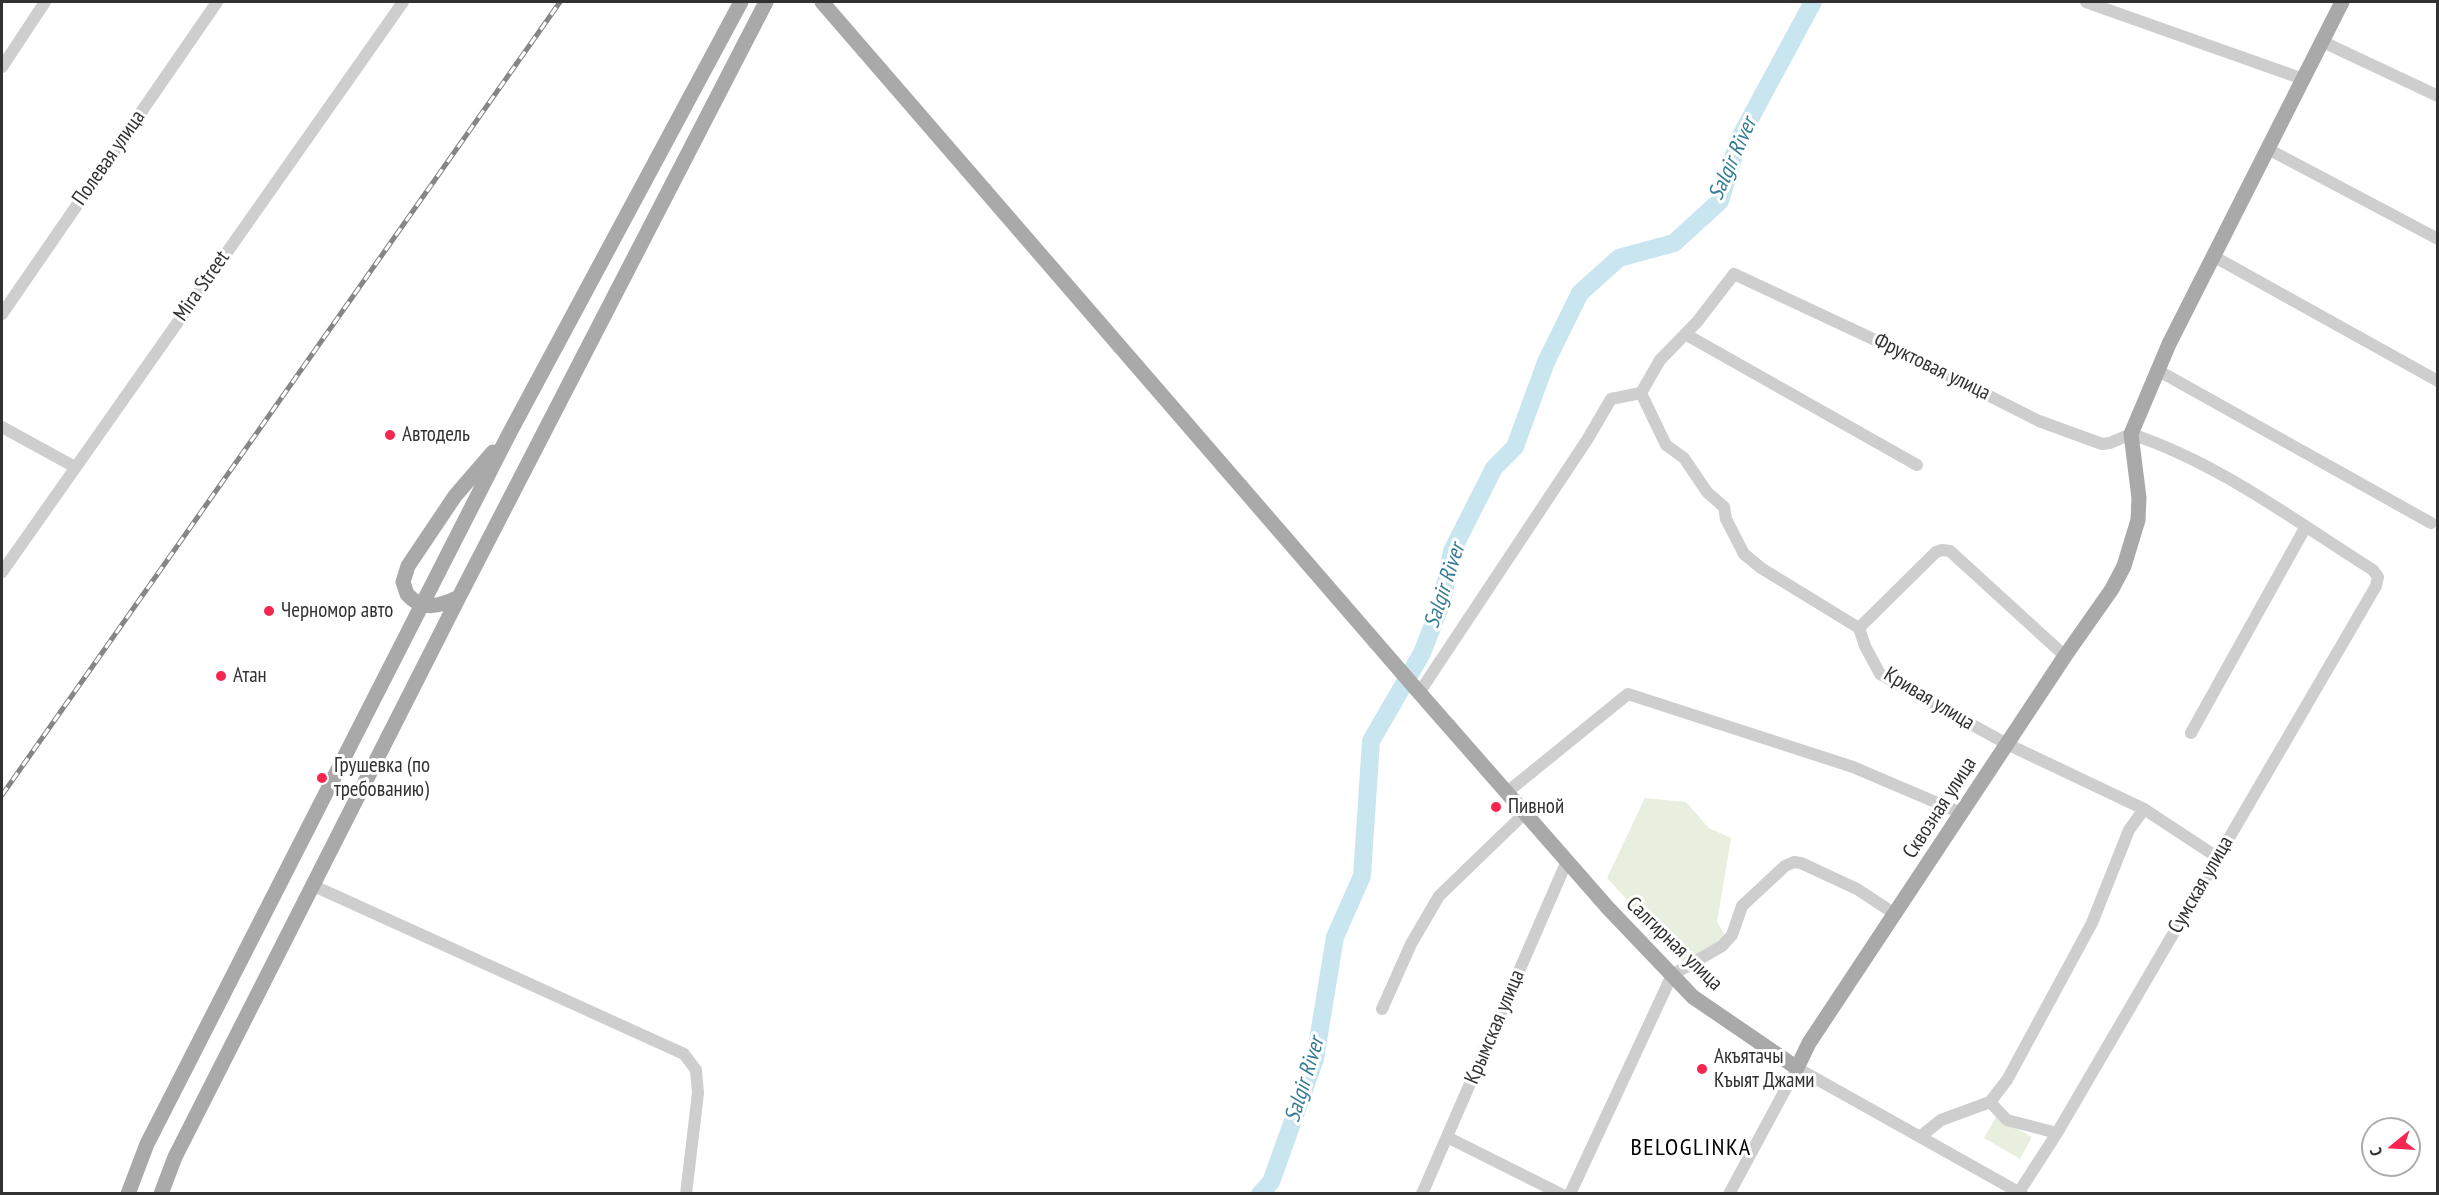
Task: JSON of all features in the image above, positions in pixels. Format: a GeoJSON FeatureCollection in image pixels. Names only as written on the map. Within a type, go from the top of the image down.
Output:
{"type":"FeatureCollection","features":[{"type":"Feature","properties":{"kind":"main road"},"geometry":{"type":"LineString","coordinates":[[128,1194],[147,1144],[409,632],[417,603],[741,2]]}},
{"type":"Feature","properties":{"kind":"main road"},"geometry":{"type":"LineString","coordinates":[[161,1194],[175,1157],[459,597],[766,2]]}},
{"type":"Feature","properties":{"kind":"main road","name":"Салгирная улица"},"geometry":{"type":"LineString","coordinates":[[822,2],[1418,692],[1608,908],[1693,997],[1797,1068]]}},
{"type":"Feature","properties":{"kind":"main road"},"geometry":{"type":"LineString","coordinates":[[2131,434],[2169,344],[2342,2]]}},
{"type":"Feature","properties":{"kind":"main road"},"geometry":{"type":"LineString","coordinates":[[459,597],[442,605],[417,603],[407,594],[404,582],[408,566],[455,496],[509,434]]}},
{"type":"Feature","properties":{"kind":"main road","name":"Сквозная улица"},"geometry":{"type":"LineString","coordinates":[[1797,1068],[1809,1043],[2065,656],[2112,589],[2132,545],[2138,520],[2139,498],[2131,434]]}},
{"type":"Feature","properties":{"kind":"street"},"geometry":{"type":"LineString","coordinates":[[2,68],[45,2]]}},
{"type":"Feature","properties":{"kind":"street","name":"Полевая улица"},"geometry":{"type":"LineString","coordinates":[[2,314],[217,2]]}},
{"type":"Feature","properties":{"kind":"street","name":"Mira Street"},"geometry":{"type":"LineString","coordinates":[[2,572],[403,2]]}},
{"type":"Feature","properties":{"kind":"street"},"geometry":{"type":"LineString","coordinates":[[2086,2],[2303,79]]}},
{"type":"Feature","properties":{"kind":"street"},"geometry":{"type":"LineString","coordinates":[[2322,41],[2438,96]]}},
{"type":"Feature","properties":{"kind":"street"},"geometry":{"type":"LineString","coordinates":[[2268,149],[2438,239]]}},
{"type":"Feature","properties":{"kind":"street"},"geometry":{"type":"LineString","coordinates":[[2213,256],[2438,381]]}},
{"type":"Feature","properties":{"kind":"street","name":"Фруктовая улица"},"geometry":{"type":"LineString","coordinates":[[1685,334],[1734,274],[1920,361],[2039,421],[2102,444],[2131,434]]}},
{"type":"Feature","properties":{"kind":"street"},"geometry":{"type":"LineString","coordinates":[[1418,692],[1587,440],[1611,399],[1641,393],[1660,360],[1685,334],[1917,465]]}},
{"type":"Feature","properties":{"kind":"street"},"geometry":{"type":"LineString","coordinates":[[2159,371],[2431,523]]}},
{"type":"Feature","properties":{"kind":"street"},"geometry":{"type":"LineString","coordinates":[[1641,393],[1666,445],[1684,458],[1707,492],[1724,507],[1726,519],[1744,554],[1761,568],[1859,628],[1936,552],[1950,551],[2065,656]]}},
{"type":"Feature","properties":{"kind":"street"},"geometry":{"type":"LineString","coordinates":[[2,427],[75,467]]}},
{"type":"Feature","properties":{"kind":"street"},"geometry":{"type":"LineString","coordinates":[[2131,434],[2165,445],[2219,473],[2305,528],[2191,733]]}},
{"type":"Feature","properties":{"kind":"street","name":"Сумская улица"},"geometry":{"type":"LineString","coordinates":[[2020,1193],[2376,586],[2378,577],[2373,570],[2305,528]]}},
{"type":"Feature","properties":{"kind":"street","name":"Кривая улица"},"geometry":{"type":"LineString","coordinates":[[1859,628],[1865,646],[1880,674],[2007,744],[2144,809],[2217,857]]}},
{"type":"Feature","properties":{"kind":"street"},"geometry":{"type":"LineString","coordinates":[[1506,792],[1628,694],[1853,768],[1961,813]]}},
{"type":"Feature","properties":{"kind":"street"},"geometry":{"type":"LineString","coordinates":[[1921,1136],[1941,1120],[1990,1102],[2007,1080],[2092,923],[2129,830],[2144,809]]}},
{"type":"Feature","properties":{"kind":"street"},"geometry":{"type":"LineString","coordinates":[[1382,1009],[1411,944],[1439,896],[1525,813]]}},
{"type":"Feature","properties":{"kind":"street","name":"Крымская улица"},"geometry":{"type":"LineString","coordinates":[[1422,1194],[1567,861]]}},
{"type":"Feature","properties":{"kind":"street"},"geometry":{"type":"LineString","coordinates":[[1570,1194],[1672,975],[1722,946],[1732,935],[1742,906],[1785,866],[1794,862],[1801,863],[1857,889],[1895,914]]}},
{"type":"Feature","properties":{"kind":"street"},"geometry":{"type":"LineString","coordinates":[[314,886],[684,1054],[696,1070],[698,1093],[686,1194]]}},
{"type":"Feature","properties":{"kind":"street","name":"Салгирная улица"},"geometry":{"type":"LineString","coordinates":[[1797,1068],[2020,1193]]}},
{"type":"Feature","properties":{"kind":"street","name":"Сквозная улица"},"geometry":{"type":"LineString","coordinates":[[1729,1194],[1797,1068]]}},
{"type":"Feature","properties":{"kind":"street"},"geometry":{"type":"LineString","coordinates":[[1990,1102],[2007,1120],[2057,1133]]}},
{"type":"Feature","properties":{"kind":"street"},"geometry":{"type":"LineString","coordinates":[[1447,1137],[1562,1194]]}},
{"type":"Feature","properties":{"kind":"green space"},"geometry":{"type":"Polygon","coordinates":[[[1645,798],[1686,802],[1709,828],[1731,838],[1717,922],[1724,933],[1721,944],[1683,961],[1607,878],[1645,798]]]}},
{"type":"Feature","properties":{"kind":"green space"},"geometry":{"type":"Polygon","coordinates":[[[1996,1117],[2032,1137],[2020,1159],[1984,1138],[1996,1117]]]}},
{"type":"Feature","properties":{"kind":"waterway","name":"Salgir River"},"geometry":{"type":"LineString","coordinates":[[1260,1194],[1271,1182],[1315,1059],[1335,937],[1362,876],[1371,741],[1422,653],[1442,602],[1452,551],[1494,468],[1515,447],[1546,362],[1580,293],[1619,258],[1674,243],[1720,201],[1739,139],[1813,2]]}},
{"type":"Feature","properties":{"kind":"railway"},"geometry":{"type":"LineString","coordinates":[[2,795],[560,2]]}},
{"type":"Feature","properties":{"kind":"place","name":"Автодель"},"geometry":{"type":"Point","coordinates":[390,435]}},
{"type":"Feature","properties":{"kind":"place","name":"Черномор авто"},"geometry":{"type":"Point","coordinates":[269,611]}},
{"type":"Feature","properties":{"kind":"place","name":"Атан"},"geometry":{"type":"Point","coordinates":[221,676]}},
{"type":"Feature","properties":{"kind":"place","name":"Грушевка (по требованию)"},"geometry":{"type":"Point","coordinates":[322,778]}},
{"type":"Feature","properties":{"kind":"place","name":"Пивной"},"geometry":{"type":"Point","coordinates":[1496,807]}},
{"type":"Feature","properties":{"kind":"place","name":"Акъятачы Къыят Джами"},"geometry":{"type":"Point","coordinates":[1702,1069]}},
{"type":"Feature","properties":{"kind":"district","name":"BELOGLINKA"},"geometry":{"type":"Point","coordinates":[1691,1148]}}]}
